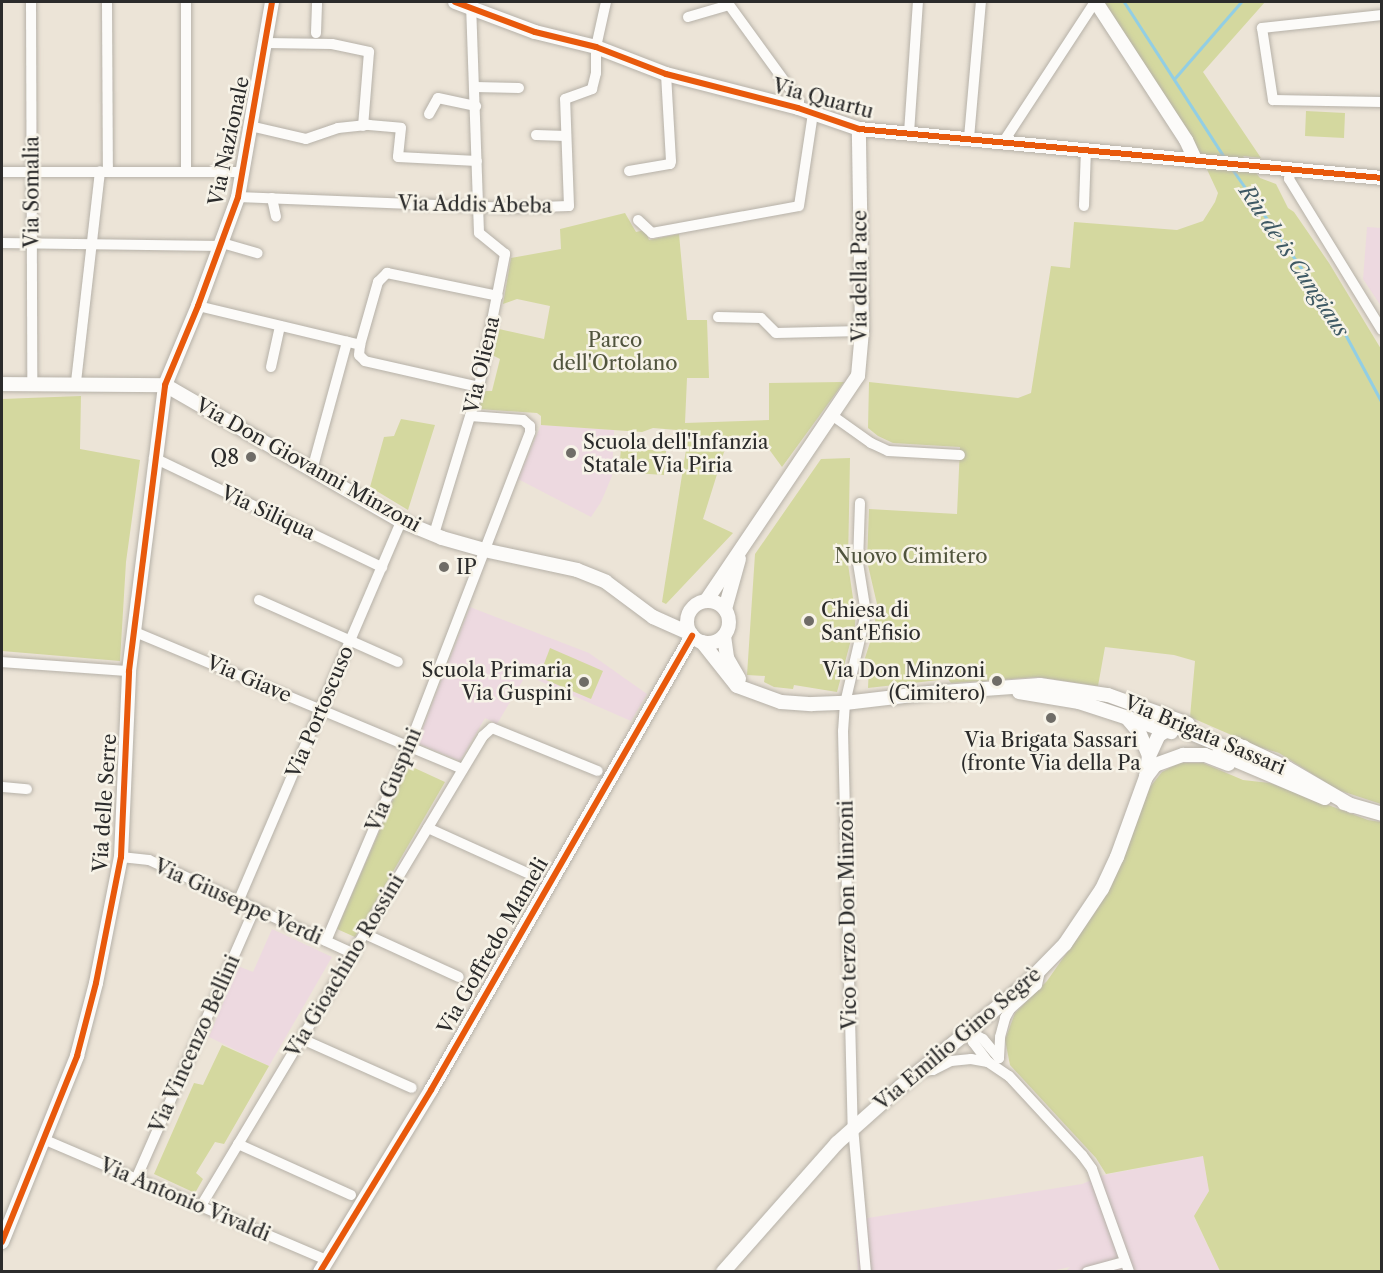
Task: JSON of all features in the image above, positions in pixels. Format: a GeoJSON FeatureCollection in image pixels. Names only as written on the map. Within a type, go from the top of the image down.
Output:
{"type":"FeatureCollection","features":[{"type":"Feature","properties":{"kind":"street","name":"Via Somalia"},"geometry":{"type":"LineString","coordinates":[[31,2],[32,382]]}},
{"type":"Feature","properties":{"kind":"street"},"geometry":{"type":"LineString","coordinates":[[76,382],[91,243],[104,171],[107,2]]}},
{"type":"Feature","properties":{"kind":"street"},"geometry":{"type":"LineString","coordinates":[[186,2],[186,171]]}},
{"type":"Feature","properties":{"kind":"street","name":"Via Nazionale"},"geometry":{"type":"LineString","coordinates":[[165,385],[198,306],[238,197],[272,2]]}},
{"type":"Feature","properties":{"kind":"street"},"geometry":{"type":"LineString","coordinates":[[316,33],[317,2]]}},
{"type":"Feature","properties":{"kind":"street","name":"Via Quartu"},"geometry":{"type":"LineString","coordinates":[[455,2],[472,5],[536,32],[596,47],[666,74],[798,108],[859,129],[1382,178]]}},
{"type":"Feature","properties":{"kind":"street"},"geometry":{"type":"LineString","coordinates":[[596,47],[606,2]]}},
{"type":"Feature","properties":{"kind":"street"},"geometry":{"type":"LineString","coordinates":[[909,133],[918,2]]}},
{"type":"Feature","properties":{"kind":"street"},"geometry":{"type":"LineString","coordinates":[[969,138],[981,2]]}},
{"type":"Feature","properties":{"kind":"street"},"geometry":{"type":"LineString","coordinates":[[1004,141],[1095,2],[1202,162]]}},
{"type":"Feature","properties":{"kind":"street"},"geometry":{"type":"LineString","coordinates":[[688,17],[728,3],[799,101],[798,108]]}},
{"type":"Feature","properties":{"kind":"street"},"geometry":{"type":"LineString","coordinates":[[472,5],[479,205]]}},
{"type":"Feature","properties":{"kind":"street"},"geometry":{"type":"LineString","coordinates":[[1382,15],[1262,28],[1273,100],[1382,102]]}},
{"type":"Feature","properties":{"kind":"street"},"geometry":{"type":"LineString","coordinates":[[266,43],[332,44],[369,52],[363,126]]}},
{"type":"Feature","properties":{"kind":"street","name":"Via Addis Abeba"},"geometry":{"type":"LineString","coordinates":[[238,197],[511,208],[569,206],[565,99],[592,90],[596,73],[596,47]]}},
{"type":"Feature","properties":{"kind":"street"},"geometry":{"type":"LineString","coordinates":[[629,171],[670,164],[666,74]]}},
{"type":"Feature","properties":{"kind":"street"},"geometry":{"type":"LineString","coordinates":[[475,87],[519,88]]}},
{"type":"Feature","properties":{"kind":"street"},"geometry":{"type":"LineString","coordinates":[[429,114],[438,98],[476,106]]}},
{"type":"Feature","properties":{"kind":"street"},"geometry":{"type":"LineString","coordinates":[[638,220],[652,233],[799,206],[813,113]]}},
{"type":"Feature","properties":{"kind":"street"},"geometry":{"type":"LineString","coordinates":[[250,126],[306,139],[338,128],[363,126],[401,128],[398,157],[477,161]]}},
{"type":"Feature","properties":{"kind":"street","name":"Via della Pace"},"geometry":{"type":"LineString","coordinates":[[706,601],[858,376],[862,331],[859,129]]}},
{"type":"Feature","properties":{"kind":"street"},"geometry":{"type":"LineString","coordinates":[[536,135],[566,136]]}},
{"type":"Feature","properties":{"kind":"street"},"geometry":{"type":"LineString","coordinates":[[1084,206],[1086,150]]}},
{"type":"Feature","properties":{"kind":"street"},"geometry":{"type":"LineString","coordinates":[[1291,170],[1289,179],[1382,330]]}},
{"type":"Feature","properties":{"kind":"street"},"geometry":{"type":"LineString","coordinates":[[2,172],[241,172]]}},
{"type":"Feature","properties":{"kind":"street"},"geometry":{"type":"LineString","coordinates":[[272,198],[276,217]]}},
{"type":"Feature","properties":{"kind":"street","name":"Via Oliena"},"geometry":{"type":"LineString","coordinates":[[434,534],[479,387],[505,254],[479,233],[479,205]]}},
{"type":"Feature","properties":{"kind":"street"},"geometry":{"type":"LineString","coordinates":[[2,243],[221,244],[258,253]]}},
{"type":"Feature","properties":{"kind":"street"},"geometry":{"type":"LineString","coordinates":[[479,387],[365,361],[361,357],[360,345],[380,278],[392,272],[498,296]]}},
{"type":"Feature","properties":{"kind":"street"},"geometry":{"type":"LineString","coordinates":[[198,306],[360,345]]}},
{"type":"Feature","properties":{"kind":"street"},"geometry":{"type":"LineString","coordinates":[[718,317],[761,318],[776,333],[862,331]]}},
{"type":"Feature","properties":{"kind":"street"},"geometry":{"type":"LineString","coordinates":[[271,367],[280,326]]}},
{"type":"Feature","properties":{"kind":"street"},"geometry":{"type":"LineString","coordinates":[[312,470],[347,342]]}},
{"type":"Feature","properties":{"kind":"street"},"geometry":{"type":"LineString","coordinates":[[2,384],[76,382],[165,385]]}},
{"type":"Feature","properties":{"kind":"street","name":"Via delle Serre"},"geometry":{"type":"LineString","coordinates":[[2,1242],[77,1056],[96,983],[121,857],[129,671],[165,385]]}},
{"type":"Feature","properties":{"kind":"street","name":"Via Don Giovanni Minzoni"},"geometry":{"type":"LineString","coordinates":[[165,385],[401,521],[484,550],[577,570],[606,582],[653,617],[695,638]]}},
{"type":"Feature","properties":{"kind":"street","name":"Via Guspini"},"geometry":{"type":"LineString","coordinates":[[326,941],[409,746],[530,432],[530,426],[523,420],[470,416]]}},
{"type":"Feature","properties":{"kind":"street"},"geometry":{"type":"LineString","coordinates":[[833,416],[871,443],[888,451],[960,455]]}},
{"type":"Feature","properties":{"kind":"street","name":"Via Siliqua"},"geometry":{"type":"LineString","coordinates":[[154,459],[382,567]]}},
{"type":"Feature","properties":{"kind":"street"},"geometry":{"type":"LineString","coordinates":[[845,703],[866,613],[858,563],[860,503]]}},
{"type":"Feature","properties":{"kind":"street","name":"Via Portoscuso"},"geometry":{"type":"LineString","coordinates":[[238,902],[401,521]]}},
{"type":"Feature","properties":{"kind":"street","name":"Via della Pace"},"geometry":{"type":"LineString","coordinates":[[725,609],[740,552]]}},
{"type":"Feature","properties":{"kind":"street"},"geometry":{"type":"LineString","coordinates":[[259,600],[398,662]]}},
{"type":"Feature","properties":{"kind":"street"},"geometry":{"type":"LineString","coordinates":[[747,691],[730,665],[725,648],[724,636],[730,623],[725,609],[720,604],[706,601],[694,606],[687,625],[725,674],[737,686],[747,691],[781,702],[845,703],[1020,685],[1049,691]]}},
{"type":"Feature","properties":{"kind":"street"},"geometry":{"type":"LineString","coordinates":[[653,617],[690,612]]}},
{"type":"Feature","properties":{"kind":"street","name":"Via Giave"},"geometry":{"type":"LineString","coordinates":[[135,632],[462,769]]}},
{"type":"Feature","properties":{"kind":"street"},"geometry":{"type":"LineString","coordinates":[[695,638],[712,643],[724,636]]}},
{"type":"Feature","properties":{"kind":"street","name":"Via Goffredo Mameli"},"geometry":{"type":"LineString","coordinates":[[323,1266],[430,1090],[695,638]]}},
{"type":"Feature","properties":{"kind":"street"},"geometry":{"type":"LineString","coordinates":[[2,662],[129,671]]}},
{"type":"Feature","properties":{"kind":"street","name":"Via Brigata Sassari"},"geometry":{"type":"LineString","coordinates":[[1049,691],[1097,692],[1139,705],[1244,747],[1352,806]]}},
{"type":"Feature","properties":{"kind":"street","name":"Via Brigata Sassari"},"geometry":{"type":"LineString","coordinates":[[1049,691],[1166,730],[1323,798],[1382,814]]}},
{"type":"Feature","properties":{"kind":"street"},"geometry":{"type":"LineString","coordinates":[[1097,692],[1102,701],[1166,723],[1166,730]]}},
{"type":"Feature","properties":{"kind":"street","name":"Vico terzo Don Minzoni"},"geometry":{"type":"LineString","coordinates":[[845,703],[843,731],[853,1127],[866,1272]]}},
{"type":"Feature","properties":{"kind":"street"},"geometry":{"type":"LineString","coordinates":[[1126,716],[1139,732],[1150,766],[1183,754],[1194,754],[1227,764],[1238,761]]}},
{"type":"Feature","properties":{"kind":"street","name":"Via Brigata Sassari"},"geometry":{"type":"LineString","coordinates":[[1166,730],[1174,726],[1232,750],[1244,747]]}},
{"type":"Feature","properties":{"kind":"street","name":"Via Gioachino Rossini"},"geometry":{"type":"LineString","coordinates":[[201,1206],[483,736],[492,728],[597,771]]}},
{"type":"Feature","properties":{"kind":"street","name":"Via Emilio Gino Segrè"},"geometry":{"type":"LineString","coordinates":[[723,1272],[853,1127],[1040,970],[1065,944],[1102,889],[1166,730]]}},
{"type":"Feature","properties":{"kind":"street"},"geometry":{"type":"LineString","coordinates":[[2,787],[27,789]]}},
{"type":"Feature","properties":{"kind":"street"},"geometry":{"type":"LineString","coordinates":[[428,828],[538,878]]}},
{"type":"Feature","properties":{"kind":"street","name":"Via Giuseppe Verdi"},"geometry":{"type":"LineString","coordinates":[[121,857],[149,860],[354,954]]}},
{"type":"Feature","properties":{"kind":"street","name":"Via Vincenzo Bellini"},"geometry":{"type":"LineString","coordinates":[[136,1179],[254,910]]}},
{"type":"Feature","properties":{"kind":"street"},"geometry":{"type":"LineString","coordinates":[[365,934],[459,977]]}},
{"type":"Feature","properties":{"kind":"street"},"geometry":{"type":"LineString","coordinates":[[999,1058],[1000,1037],[1005,1018],[1010,1010],[1037,985],[1040,970]]}},
{"type":"Feature","properties":{"kind":"street"},"geometry":{"type":"LineString","coordinates":[[969,1030],[983,1039],[999,1058],[1009,1077]]}},
{"type":"Feature","properties":{"kind":"street"},"geometry":{"type":"LineString","coordinates":[[969,1030],[973,1042],[988,1062],[1009,1077],[1082,1155],[1092,1169],[1127,1267],[1087,1272]]}},
{"type":"Feature","properties":{"kind":"street"},"geometry":{"type":"LineString","coordinates":[[302,1039],[412,1088]]}},
{"type":"Feature","properties":{"kind":"street"},"geometry":{"type":"LineString","coordinates":[[918,1072],[933,1070],[960,1059],[988,1062]]}},
{"type":"Feature","properties":{"kind":"street","name":"Via Antonio Vivaldi"},"geometry":{"type":"LineString","coordinates":[[43,1139],[201,1206],[323,1266]]}},
{"type":"Feature","properties":{"kind":"street"},"geometry":{"type":"LineString","coordinates":[[238,1144],[351,1195]]}},
{"type":"Feature","properties":{"kind":"shaded area"},"geometry":{"type":"Polygon","coordinates":[[[1367,227],[1381,228],[1381,306],[1363,279],[1367,227]]]}},
{"type":"Feature","properties":{"kind":"shaded area","name":"Scuola dell'Infanzia Statale Via Piria"},"geometry":{"type":"Polygon","coordinates":[[[541,425],[614,430],[612,476],[601,502],[591,517],[518,479],[541,425]]]}},
{"type":"Feature","properties":{"kind":"shaded area","name":"Scuola Primaria Via Guspini"},"geometry":{"type":"Polygon","coordinates":[[[470,607],[589,653],[647,694],[631,721],[526,675],[497,724],[485,718],[460,761],[417,743],[470,607]]]}},
{"type":"Feature","properties":{"kind":"shaded area"},"geometry":{"type":"Polygon","coordinates":[[[272,929],[332,957],[269,1066],[209,1037],[238,966],[253,972],[272,929]]]}},
{"type":"Feature","properties":{"kind":"shaded area"},"geometry":{"type":"Polygon","coordinates":[[[1203,1156],[1209,1191],[1194,1217],[1220,1271],[1066,1271],[1070,1267],[1047,1272],[858,1271],[855,1220],[1082,1184],[1104,1175],[1203,1156]]]}},
{"type":"Feature","properties":{"kind":"green space","name":"Nuovo Cimitero"},"geometry":{"type":"Polygon","coordinates":[[[1100,2],[1265,2],[1203,72],[1261,158],[1243,156],[1260,178],[1276,184],[1288,208],[1294,212],[1329,263],[1381,349],[1381,804],[1329,787],[1330,785],[1279,753],[1259,747],[1190,717],[1195,661],[1174,655],[1105,647],[1098,686],[1038,677],[951,683],[948,679],[868,688],[869,665],[864,661],[874,630],[877,604],[867,561],[869,509],[957,514],[960,447],[893,443],[878,436],[868,428],[869,382],[1018,398],[1031,393],[1051,266],[1070,268],[1074,222],[1177,230],[1203,221],[1215,202],[1218,193],[1197,148],[1100,2]]]}},
{"type":"Feature","properties":{"kind":"green space"},"geometry":{"type":"Polygon","coordinates":[[[1306,111],[1345,113],[1344,138],[1305,136],[1306,111]]]}},
{"type":"Feature","properties":{"kind":"green space","name":"Parco dell'Ortolano"},"geometry":{"type":"Polygon","coordinates":[[[625,213],[636,232],[645,230],[649,240],[679,234],[687,320],[707,320],[709,378],[687,378],[685,423],[769,420],[769,383],[844,382],[782,467],[763,441],[729,436],[703,519],[733,533],[666,604],[662,602],[689,431],[653,428],[642,432],[541,425],[541,416],[537,413],[479,409],[483,391],[492,391],[500,359],[492,355],[499,329],[544,339],[550,306],[517,299],[503,304],[511,258],[561,249],[560,229],[625,213]]]}},
{"type":"Feature","properties":{"kind":"green space"},"geometry":{"type":"Polygon","coordinates":[[[81,396],[80,449],[140,460],[126,562],[120,661],[2,651],[2,399],[81,396]]]}},
{"type":"Feature","properties":{"kind":"green space"},"geometry":{"type":"Polygon","coordinates":[[[401,419],[435,425],[408,510],[370,487],[384,437],[394,436],[401,419]]]}},
{"type":"Feature","properties":{"kind":"green space"},"geometry":{"type":"Polygon","coordinates":[[[621,448],[666,451],[664,475],[619,472],[621,448]]]}},
{"type":"Feature","properties":{"kind":"green space"},"geometry":{"type":"Polygon","coordinates":[[[850,458],[848,564],[856,606],[855,625],[837,692],[794,685],[793,689],[774,687],[764,682],[765,676],[747,675],[755,554],[821,459],[850,458]]]}},
{"type":"Feature","properties":{"kind":"green space"},"geometry":{"type":"Polygon","coordinates":[[[550,648],[603,671],[591,699],[539,677],[550,648]]]}},
{"type":"Feature","properties":{"kind":"green space"},"geometry":{"type":"Polygon","coordinates":[[[1179,763],[1203,763],[1243,780],[1270,783],[1368,820],[1381,822],[1381,1271],[1220,1271],[1194,1216],[1209,1191],[1203,1156],[1106,1174],[1096,1158],[1010,1065],[1005,1040],[1015,1013],[1047,981],[1094,914],[1111,887],[1150,787],[1162,772],[1179,763]]]}},
{"type":"Feature","properties":{"kind":"green space"},"geometry":{"type":"Polygon","coordinates":[[[408,765],[445,782],[355,937],[337,929],[408,765]]]}},
{"type":"Feature","properties":{"kind":"green space"},"geometry":{"type":"Polygon","coordinates":[[[222,1045],[269,1066],[224,1144],[215,1142],[196,1173],[203,1179],[195,1193],[154,1174],[194,1083],[203,1085],[222,1045]]]}},
{"type":"Feature","properties":{"kind":"waterway","name":"Riu de is Cungiaus"},"geometry":{"type":"LineString","coordinates":[[1124,2],[1225,159]]}},
{"type":"Feature","properties":{"kind":"waterway"},"geometry":{"type":"LineString","coordinates":[[1174,79],[1241,2]]}},
{"type":"Feature","properties":{"kind":"waterway","name":"Riu de is Cungiaus"},"geometry":{"type":"LineString","coordinates":[[1232,169],[1338,321],[1382,403]]}},
{"type":"Feature","properties":{"kind":"cycle path"},"geometry":{"type":"LineString","coordinates":[[2,1242],[77,1056],[96,983],[121,857],[129,671],[165,385],[198,306],[238,197],[272,2]]}},
{"type":"Feature","properties":{"kind":"cycle path"},"geometry":{"type":"LineString","coordinates":[[455,2],[535,32],[596,47],[666,74],[798,108],[859,129],[1382,178]]}},
{"type":"Feature","properties":{"kind":"cycle path"},"geometry":{"type":"LineString","coordinates":[[320,1272],[431,1090],[692,636]]}},
{"type":"Feature","properties":{"kind":"place","name":"Scuola dell'Infanzia Statale Via Piria"},"geometry":{"type":"Point","coordinates":[571,453]}},
{"type":"Feature","properties":{"kind":"place","name":"Q8"},"geometry":{"type":"Point","coordinates":[251,457]}},
{"type":"Feature","properties":{"kind":"place","name":"IP"},"geometry":{"type":"Point","coordinates":[444,567]}},
{"type":"Feature","properties":{"kind":"place","name":"Chiesa di Sant'Efisio"},"geometry":{"type":"Point","coordinates":[809,621]}},
{"type":"Feature","properties":{"kind":"place","name":"Via Don Minzoni (Cimitero)"},"geometry":{"type":"Point","coordinates":[997,681]}},
{"type":"Feature","properties":{"kind":"place","name":"Scuola Primaria Via Guspini"},"geometry":{"type":"Point","coordinates":[584,682]}},
{"type":"Feature","properties":{"kind":"place","name":"Via Brigata Sassari (fronte Via della Pa"},"geometry":{"type":"Point","coordinates":[1051,718]}}]}
